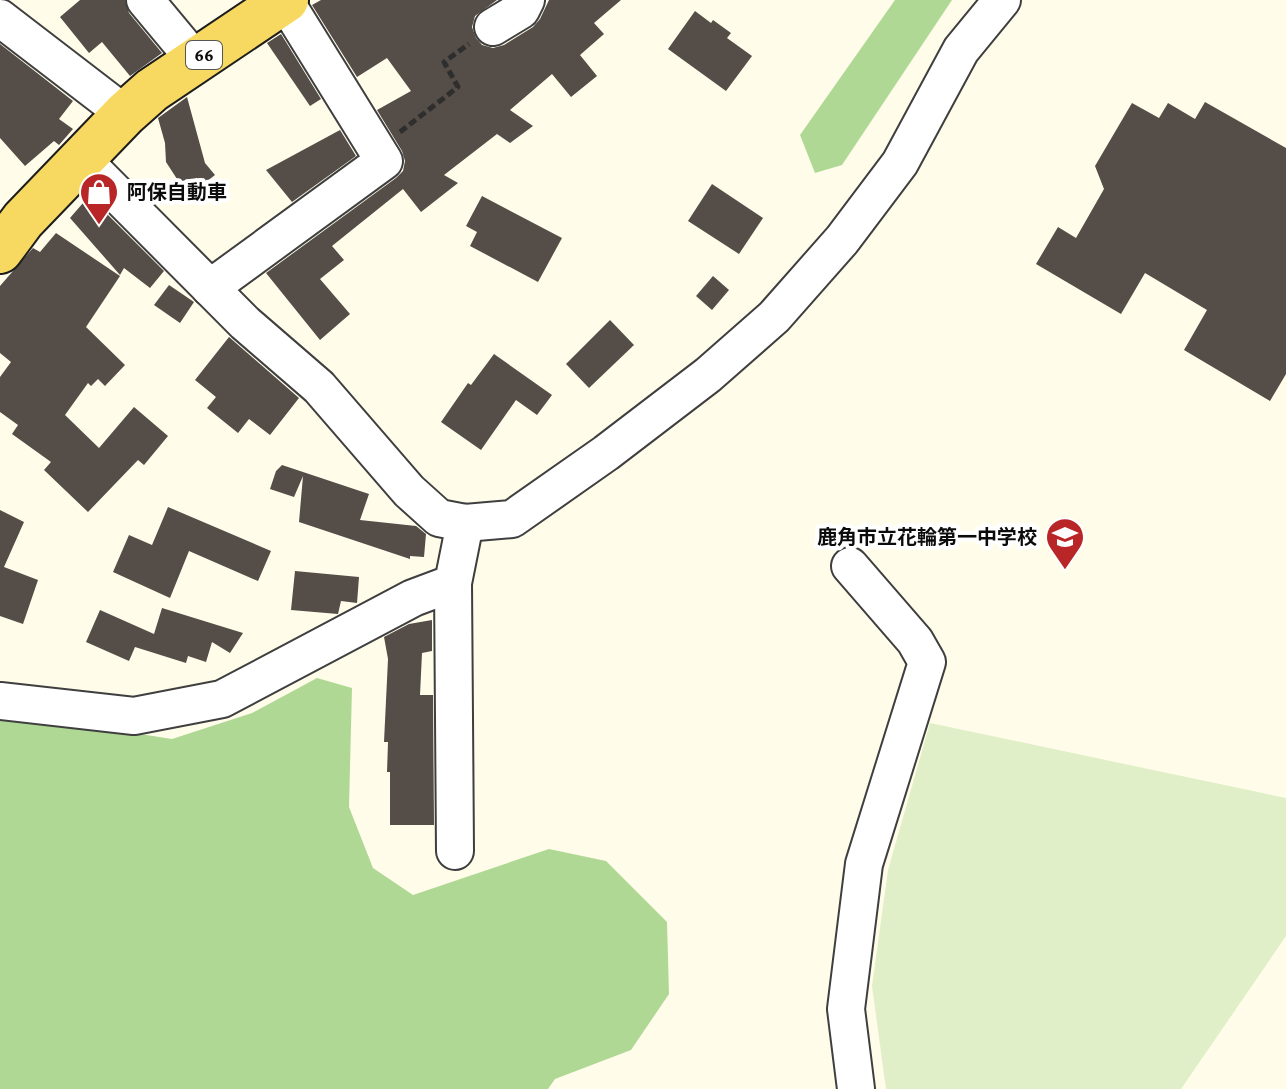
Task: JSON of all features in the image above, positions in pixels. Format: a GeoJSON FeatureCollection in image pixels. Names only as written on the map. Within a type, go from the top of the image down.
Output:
{"type":"FeatureCollection","features":[{"type":"Feature","properties":{"kind":"main road","name":"66"},"geometry":{"type":"LineString","coordinates":[[0,251],[23,220],[152,90],[286,0]]}},
{"type":"Feature","properties":{"kind":"street"},"geometry":{"type":"LineString","coordinates":[[145,0],[195,60]]}},
{"type":"Feature","properties":{"kind":"street"},"geometry":{"type":"LineString","coordinates":[[210,288],[384,161],[286,0]]}},
{"type":"Feature","properties":{"kind":"street"},"geometry":{"type":"LineString","coordinates":[[493,27],[521,10],[526,0]]}},
{"type":"Feature","properties":{"kind":"street"},"geometry":{"type":"LineString","coordinates":[[82,159],[245,323],[319,387],[409,491],[439,518],[465,523],[512,519],[682,394],[774,317],[842,240],[900,163],[961,50],[1002,0]]}},
{"type":"Feature","properties":{"kind":"street"},"geometry":{"type":"LineString","coordinates":[[0,18],[125,114]]}},
{"type":"Feature","properties":{"kind":"street"},"geometry":{"type":"LineString","coordinates":[[455,851],[453,583],[465,523]]}},
{"type":"Feature","properties":{"kind":"street"},"geometry":{"type":"LineString","coordinates":[[850,566],[915,641],[927,662],[864,864],[846,1009],[856,1089]]}},
{"type":"Feature","properties":{"kind":"street"},"geometry":{"type":"LineString","coordinates":[[0,701],[134,716],[222,699],[413,598],[453,583]]}},
{"type":"Feature","properties":{"kind":"path"},"geometry":{"type":"LineString","coordinates":[[377,149],[458,87],[444,62],[493,27]]}},
{"type":"Feature","properties":{"kind":"green space"},"geometry":{"type":"Polygon","coordinates":[[[895,0],[952,0],[842,165],[815,173],[800,135],[895,0]]]}},
{"type":"Feature","properties":{"kind":"green space"},"geometry":{"type":"Polygon","coordinates":[[[317,678],[352,688],[349,807],[373,868],[413,895],[549,849],[606,861],[667,922],[669,994],[631,1050],[555,1079],[548,1089],[0,1089],[0,712],[172,739],[252,713],[317,678]]]}},
{"type":"Feature","properties":{"kind":"green space"},"geometry":{"type":"Polygon","coordinates":[[[930,723],[1286,798],[1286,936],[1181,1089],[886,1089],[872,986],[888,870],[930,723]]]}},
{"type":"Feature","properties":{"kind":"building"},"geometry":{"type":"Polygon","coordinates":[[[80,0],[125,0],[129,13],[162,53],[130,76],[102,42],[89,53],[60,17],[80,0]]]}},
{"type":"Feature","properties":{"kind":"building"},"geometry":{"type":"Polygon","coordinates":[[[321,0],[497,0],[475,16],[472,27],[482,45],[493,48],[504,45],[533,27],[549,0],[621,0],[594,23],[604,34],[580,55],[597,76],[571,97],[552,74],[510,110],[533,126],[510,143],[497,134],[444,175],[458,183],[421,212],[403,189],[332,246],[344,260],[320,279],[350,314],[320,340],[266,273],[403,171],[405,161],[402,151],[377,110],[411,91],[387,58],[357,77],[312,5],[321,0]]]}},
{"type":"Feature","properties":{"kind":"building"},"geometry":{"type":"Polygon","coordinates":[[[695,11],[731,33],[727,38],[752,56],[726,91],[668,49],[695,11]]]}},
{"type":"Feature","properties":{"kind":"building"},"geometry":{"type":"Polygon","coordinates":[[[281,34],[321,99],[310,106],[267,43],[281,34]]]}},
{"type":"Feature","properties":{"kind":"building"},"geometry":{"type":"Polygon","coordinates":[[[0,44],[73,101],[59,119],[73,129],[59,145],[54,141],[25,166],[0,138],[0,44]]]}},
{"type":"Feature","properties":{"kind":"building"},"geometry":{"type":"Polygon","coordinates":[[[187,97],[205,163],[215,175],[188,196],[166,162],[165,143],[158,118],[187,97]]]}},
{"type":"Feature","properties":{"kind":"building"},"geometry":{"type":"Polygon","coordinates":[[[1205,102],[1286,148],[1286,374],[1270,401],[1184,350],[1207,310],[1145,273],[1121,314],[1036,264],[1058,227],[1076,238],[1104,189],[1095,166],[1132,103],[1159,118],[1168,103],[1195,119],[1205,102]]]}},
{"type":"Feature","properties":{"kind":"building"},"geometry":{"type":"Polygon","coordinates":[[[340,130],[356,156],[292,202],[266,170],[340,130]]]}},
{"type":"Feature","properties":{"kind":"building"},"geometry":{"type":"Polygon","coordinates":[[[712,184],[763,218],[739,254],[688,221],[712,184]]]}},
{"type":"Feature","properties":{"kind":"building"},"geometry":{"type":"Polygon","coordinates":[[[89,196],[164,271],[150,288],[124,268],[120,275],[70,218],[89,196]]]}},
{"type":"Feature","properties":{"kind":"building"},"geometry":{"type":"Polygon","coordinates":[[[482,196],[562,238],[538,282],[470,246],[477,232],[466,226],[482,196]]]}},
{"type":"Feature","properties":{"kind":"building"},"geometry":{"type":"Polygon","coordinates":[[[56,233],[120,276],[86,327],[125,365],[105,386],[98,379],[91,386],[88,383],[65,415],[99,448],[134,407],[168,436],[144,465],[138,460],[88,512],[44,470],[51,462],[12,434],[18,425],[0,412],[0,377],[11,362],[0,353],[0,286],[33,248],[40,252],[56,233]]]}},
{"type":"Feature","properties":{"kind":"building"},"geometry":{"type":"Polygon","coordinates":[[[713,276],[729,290],[712,310],[696,296],[713,276]]]}},
{"type":"Feature","properties":{"kind":"building"},"geometry":{"type":"Polygon","coordinates":[[[169,285],[194,302],[180,323],[154,305],[169,285]]]}},
{"type":"Feature","properties":{"kind":"building"},"geometry":{"type":"Polygon","coordinates":[[[610,320],[634,345],[589,388],[566,364],[610,320]]]}},
{"type":"Feature","properties":{"kind":"building"},"geometry":{"type":"Polygon","coordinates":[[[229,337],[299,398],[270,435],[249,419],[238,433],[207,408],[216,397],[195,380],[229,337]]]}},
{"type":"Feature","properties":{"kind":"building"},"geometry":{"type":"Polygon","coordinates":[[[494,354],[552,395],[537,415],[516,400],[481,450],[441,422],[468,383],[471,385],[494,354]]]}},
{"type":"Feature","properties":{"kind":"building"},"geometry":{"type":"Polygon","coordinates":[[[282,465],[369,494],[360,520],[416,526],[426,534],[424,557],[410,556],[410,559],[299,522],[303,476],[294,497],[270,489],[276,471],[282,465]]]}},
{"type":"Feature","properties":{"kind":"building"},"geometry":{"type":"Polygon","coordinates":[[[168,507],[271,551],[258,581],[189,551],[170,598],[113,572],[129,535],[152,545],[168,507]]]}},
{"type":"Feature","properties":{"kind":"building"},"geometry":{"type":"Polygon","coordinates":[[[0,510],[24,522],[4,567],[38,580],[23,624],[0,616],[0,510]]]}},
{"type":"Feature","properties":{"kind":"building"},"geometry":{"type":"Polygon","coordinates":[[[295,571],[359,577],[357,603],[341,601],[338,614],[291,610],[295,571]]]}},
{"type":"Feature","properties":{"kind":"building"},"geometry":{"type":"Polygon","coordinates":[[[162,608],[243,633],[230,653],[212,642],[206,662],[188,656],[186,663],[135,647],[129,661],[86,642],[100,610],[154,634],[162,608]]]}},
{"type":"Feature","properties":{"kind":"building"},"geometry":{"type":"Polygon","coordinates":[[[432,620],[432,651],[422,653],[420,695],[433,695],[434,825],[390,825],[388,742],[384,742],[388,659],[384,637],[409,624],[432,620]]]}},
{"type":"Feature","properties":{"kind":"place","name":"阿保自動車"},"geometry":{"type":"Point","coordinates":[99,226]}},
{"type":"Feature","properties":{"kind":"place","name":"鹿角市立花輪第一中学校"},"geometry":{"type":"Point","coordinates":[1065,571]}}]}
